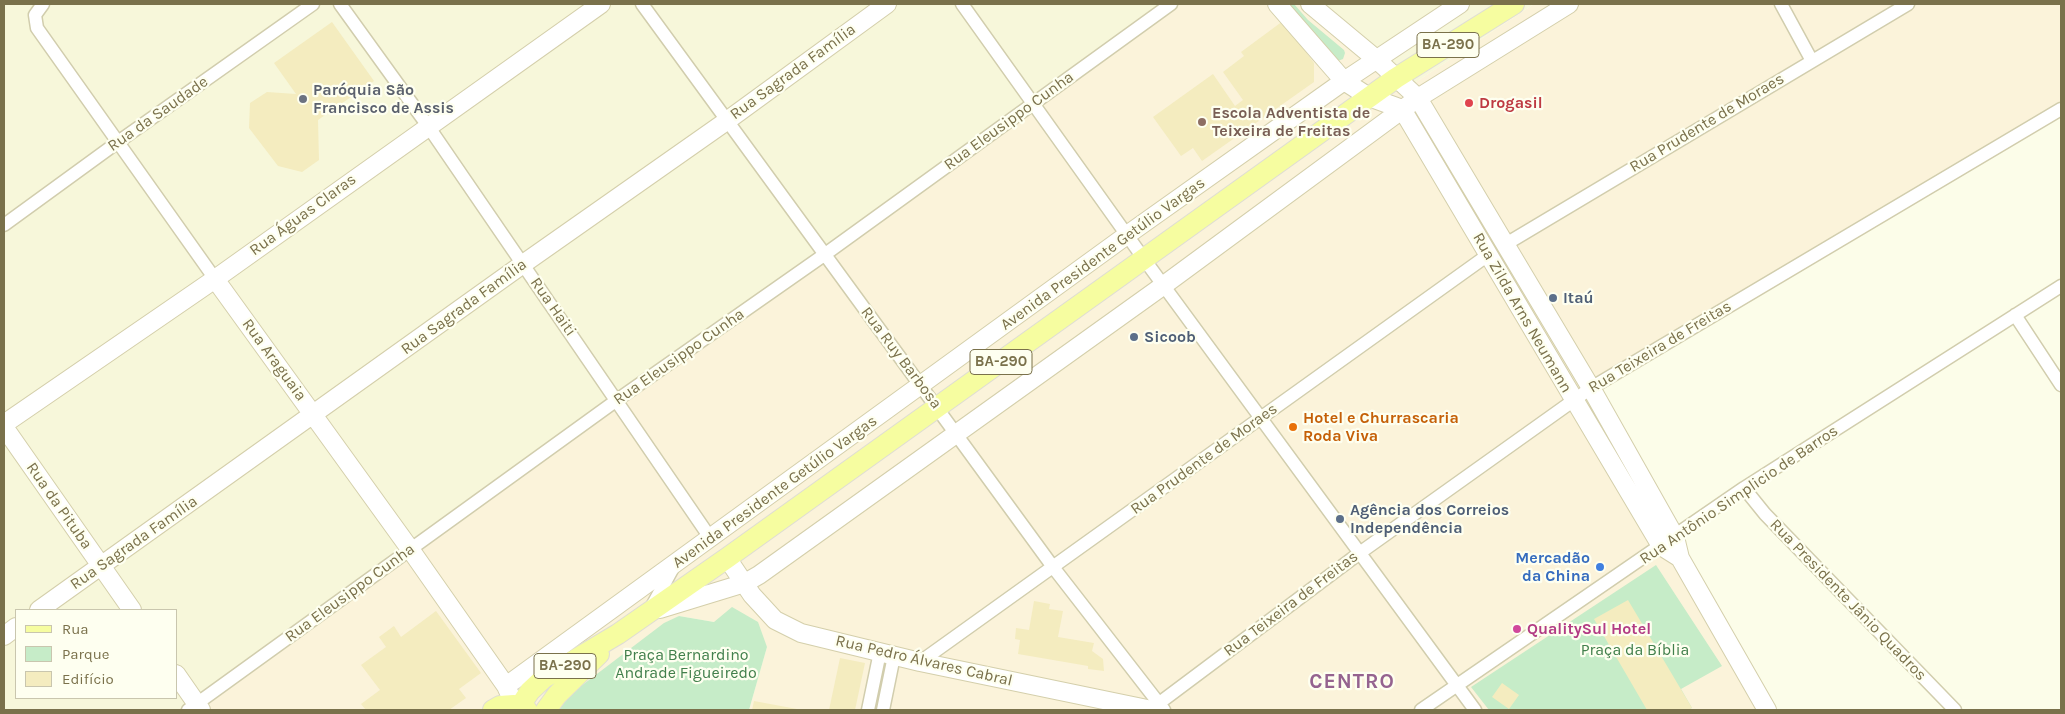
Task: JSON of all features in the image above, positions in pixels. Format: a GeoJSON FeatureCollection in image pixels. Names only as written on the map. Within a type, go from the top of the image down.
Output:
{"type":"FeatureCollection","features":[{"type":"Feature","properties":{"kind":"main road","name":"Avenida Presidente Getúlio Vargas"},"geometry":{"type":"LineString","coordinates":[[520,707],[530,692],[544,678],[618,634],[727,558],[1396,78],[1514,4]]}},
{"type":"Feature","properties":{"kind":"main road","name":"Avenida Presidente Getúlio Vargas"},"geometry":{"type":"LineString","coordinates":[[546,710],[557,695],[618,634]]}},
{"type":"Feature","properties":{"kind":"main road"},"geometry":{"type":"LineString","coordinates":[[493,710],[500,706],[520,707]]}},
{"type":"Feature","properties":{"kind":"street","name":"Rua Araguaia"},"geometry":{"type":"LineString","coordinates":[[43,4],[35,15],[37,28],[410,549],[520,707]]}},
{"type":"Feature","properties":{"kind":"street","name":"Rua da Saudade"},"geometry":{"type":"LineString","coordinates":[[4,226],[118,142],[313,4]]}},
{"type":"Feature","properties":{"kind":"street","name":"Rua Haiti"},"geometry":{"type":"LineString","coordinates":[[340,4],[428,126],[711,538]]}},
{"type":"Feature","properties":{"kind":"street","name":"Rua Águas Claras"},"geometry":{"type":"LineString","coordinates":[[4,426],[601,4]]}},
{"type":"Feature","properties":{"kind":"street","name":"Rua Ruy Barbosa"},"geometry":{"type":"LineString","coordinates":[[642,4],[728,120],[824,255],[922,385],[1053,567],[1158,708]]}},
{"type":"Feature","properties":{"kind":"street","name":"Rua Sagrada Família"},"geometry":{"type":"LineString","coordinates":[[40,609],[314,416],[887,4]]}},
{"type":"Feature","properties":{"kind":"street"},"geometry":{"type":"LineString","coordinates":[[962,4],[1144,259],[1361,552],[1475,710]]}},
{"type":"Feature","properties":{"kind":"street","name":"Rua Eleusippo Cunha"},"geometry":{"type":"LineString","coordinates":[[196,708],[410,549],[617,400],[824,255],[1171,4]]}},
{"type":"Feature","properties":{"kind":"street"},"geometry":{"type":"LineString","coordinates":[[1277,4],[1344,81],[1370,97],[1402,109]]}},
{"type":"Feature","properties":{"kind":"street","name":"Rua Zilda Arns Neumann"},"geometry":{"type":"LineString","coordinates":[[1310,4],[1376,59],[1418,98],[1591,388],[1668,541]]}},
{"type":"Feature","properties":{"kind":"street","name":"Avenida Presidente Getúlio Vargas"},"geometry":{"type":"LineString","coordinates":[[506,686],[1127,235],[1344,81],[1460,4]]}},
{"type":"Feature","properties":{"kind":"street","name":"Avenida Presidente Getúlio Vargas"},"geometry":{"type":"LineString","coordinates":[[649,612],[745,583],[957,435],[1402,109],[1569,4]]}},
{"type":"Feature","properties":{"kind":"street"},"geometry":{"type":"LineString","coordinates":[[1781,4],[1812,60]]}},
{"type":"Feature","properties":{"kind":"street","name":"Rua Prudente de Moraes"},"geometry":{"type":"LineString","coordinates":[[1506,244],[1908,4]]}},
{"type":"Feature","properties":{"kind":"street","name":"Rua Zilda Arns Neumann"},"geometry":{"type":"LineString","coordinates":[[1402,109],[1574,400],[1668,541]]}},
{"type":"Feature","properties":{"kind":"street","name":"Rua Teixeira de Freitas"},"geometry":{"type":"LineString","coordinates":[[1158,708],[1361,552],[1591,388],[2061,109]]}},
{"type":"Feature","properties":{"kind":"street","name":"Rua Prudente de Moraes"},"geometry":{"type":"LineString","coordinates":[[920,662],[1488,255]]}},
{"type":"Feature","properties":{"kind":"street","name":"Rua Antônio Simplicio de Barros"},"geometry":{"type":"LineString","coordinates":[[1421,710],[1744,488],[2061,286]]}},
{"type":"Feature","properties":{"kind":"street"},"geometry":{"type":"LineString","coordinates":[[2015,315],[2061,385]]}},
{"type":"Feature","properties":{"kind":"street","name":"Rua da Pituba"},"geometry":{"type":"LineString","coordinates":[[4,426],[131,609]]}},
{"type":"Feature","properties":{"kind":"street","name":"Rua Presidente Jânio Quadros"},"geometry":{"type":"LineString","coordinates":[[1744,488],[1765,514],[1954,710]]}},
{"type":"Feature","properties":{"kind":"street"},"geometry":{"type":"LineString","coordinates":[[1668,541],[1680,558],[1767,710]]}},
{"type":"Feature","properties":{"kind":"street","name":"Rua Pedro Álvares Cabral"},"geometry":{"type":"LineString","coordinates":[[727,558],[774,620],[785,627],[920,662],[1158,708]]}},
{"type":"Feature","properties":{"kind":"street"},"geometry":{"type":"LineString","coordinates":[[649,612],[675,564]]}},
{"type":"Feature","properties":{"kind":"street"},"geometry":{"type":"LineString","coordinates":[[4,636],[15,628]]}},
{"type":"Feature","properties":{"kind":"street"},"geometry":{"type":"LineString","coordinates":[[868,710],[887,654]]}},
{"type":"Feature","properties":{"kind":"street"},"geometry":{"type":"LineString","coordinates":[[883,710],[887,654]]}},
{"type":"Feature","properties":{"kind":"street"},"geometry":{"type":"LineString","coordinates":[[178,677],[196,708]]}},
{"type":"Feature","properties":{"kind":"shaded area"},"geometry":{"type":"Polygon","coordinates":[[[4,4],[1167,4],[198,710],[4,710],[4,4]]]}},
{"type":"Feature","properties":{"kind":"shaded area"},"geometry":{"type":"Polygon","coordinates":[[[1167,4],[1320,4],[1413,84],[1534,4],[2061,4],[2061,104],[1583,400],[1775,710],[749,710],[767,647],[714,622],[679,616],[558,710],[198,710],[1167,4]]]}},
{"type":"Feature","properties":{"kind":"shaded area"},"geometry":{"type":"Polygon","coordinates":[[[1320,4],[1534,4],[1413,84],[1320,4]]]}},
{"type":"Feature","properties":{"kind":"green space"},"geometry":{"type":"Polygon","coordinates":[[[1286,4],[1294,4],[1308,20],[1344,50],[1343,59],[1335,62],[1286,4]]]}},
{"type":"Feature","properties":{"kind":"green space","name":"Praça da Bíblia"},"geometry":{"type":"Polygon","coordinates":[[[1656,565],[1722,666],[1681,689],[1692,708],[1687,710],[1489,710],[1471,687],[1656,565]]]}},
{"type":"Feature","properties":{"kind":"green space","name":"Praça Bernardino Andrade Figueiredo"},"geometry":{"type":"Polygon","coordinates":[[[732,607],[758,622],[767,647],[749,710],[558,710],[564,699],[664,623],[679,616],[714,622],[732,607]]]}},
{"type":"Feature","properties":{"kind":"building"},"geometry":{"type":"Polygon","coordinates":[[[1283,21],[1314,63],[1314,82],[1202,161],[1193,148],[1181,156],[1153,117],[1213,74],[1235,106],[1243,100],[1223,72],[1244,56],[1241,52],[1283,21]]]}},
{"type":"Feature","properties":{"kind":"building","name":"Paróquia São Francisco de Assis"},"geometry":{"type":"Polygon","coordinates":[[[332,22],[374,81],[318,120],[319,160],[302,172],[278,166],[249,128],[250,103],[267,92],[296,94],[274,63],[332,22]]]}},
{"type":"Feature","properties":{"kind":"building"},"geometry":{"type":"Polygon","coordinates":[[[1628,600],[1692,708],[1687,710],[1647,710],[1594,619],[1628,600]]]}},
{"type":"Feature","properties":{"kind":"building"},"geometry":{"type":"Polygon","coordinates":[[[1034,601],[1050,604],[1049,609],[1063,611],[1058,637],[1094,643],[1092,651],[1103,659],[1104,671],[1088,669],[1088,666],[1018,654],[1020,640],[1015,639],[1016,628],[1029,630],[1034,601]]]}},
{"type":"Feature","properties":{"kind":"building"},"geometry":{"type":"Polygon","coordinates":[[[436,611],[481,673],[459,689],[466,698],[449,710],[366,710],[361,704],[380,690],[361,665],[386,647],[379,637],[394,626],[401,637],[436,611]]]}},
{"type":"Feature","properties":{"kind":"building"},"geometry":{"type":"Polygon","coordinates":[[[840,658],[865,663],[855,710],[829,710],[840,658]]]}},
{"type":"Feature","properties":{"kind":"building"},"geometry":{"type":"Polygon","coordinates":[[[1502,683],[1519,695],[1509,709],[1492,697],[1502,683]]]}},
{"type":"Feature","properties":{"kind":"building"},"geometry":{"type":"Polygon","coordinates":[[[754,701],[797,709],[797,710],[752,710],[754,701]]]}},
{"type":"Feature","properties":{"kind":"place","name":"Paróquia São Francisco de Assis"},"geometry":{"type":"Point","coordinates":[303,99]}},
{"type":"Feature","properties":{"kind":"place","name":"Drogasil"},"geometry":{"type":"Point","coordinates":[1469,103]}},
{"type":"Feature","properties":{"kind":"place","name":"Escola Adventista de Teixeira de Freitas"},"geometry":{"type":"Point","coordinates":[1202,122]}},
{"type":"Feature","properties":{"kind":"place","name":"Itaú"},"geometry":{"type":"Point","coordinates":[1553,298]}},
{"type":"Feature","properties":{"kind":"place","name":"Sicoob"},"geometry":{"type":"Point","coordinates":[1134,337]}},
{"type":"Feature","properties":{"kind":"place","name":"Hotel e Churrascaria Roda Viva"},"geometry":{"type":"Point","coordinates":[1293,427]}},
{"type":"Feature","properties":{"kind":"place","name":"Agência dos Correios Independência"},"geometry":{"type":"Point","coordinates":[1340,519]}},
{"type":"Feature","properties":{"kind":"place","name":"Mercadão da China"},"geometry":{"type":"Point","coordinates":[1600,567]}},
{"type":"Feature","properties":{"kind":"place","name":"QualitySul Hotel"},"geometry":{"type":"Point","coordinates":[1517,629]}},
{"type":"Feature","properties":{"kind":"district","name":"CENTRO"},"geometry":{"type":"Point","coordinates":[1352,682]}}]}
